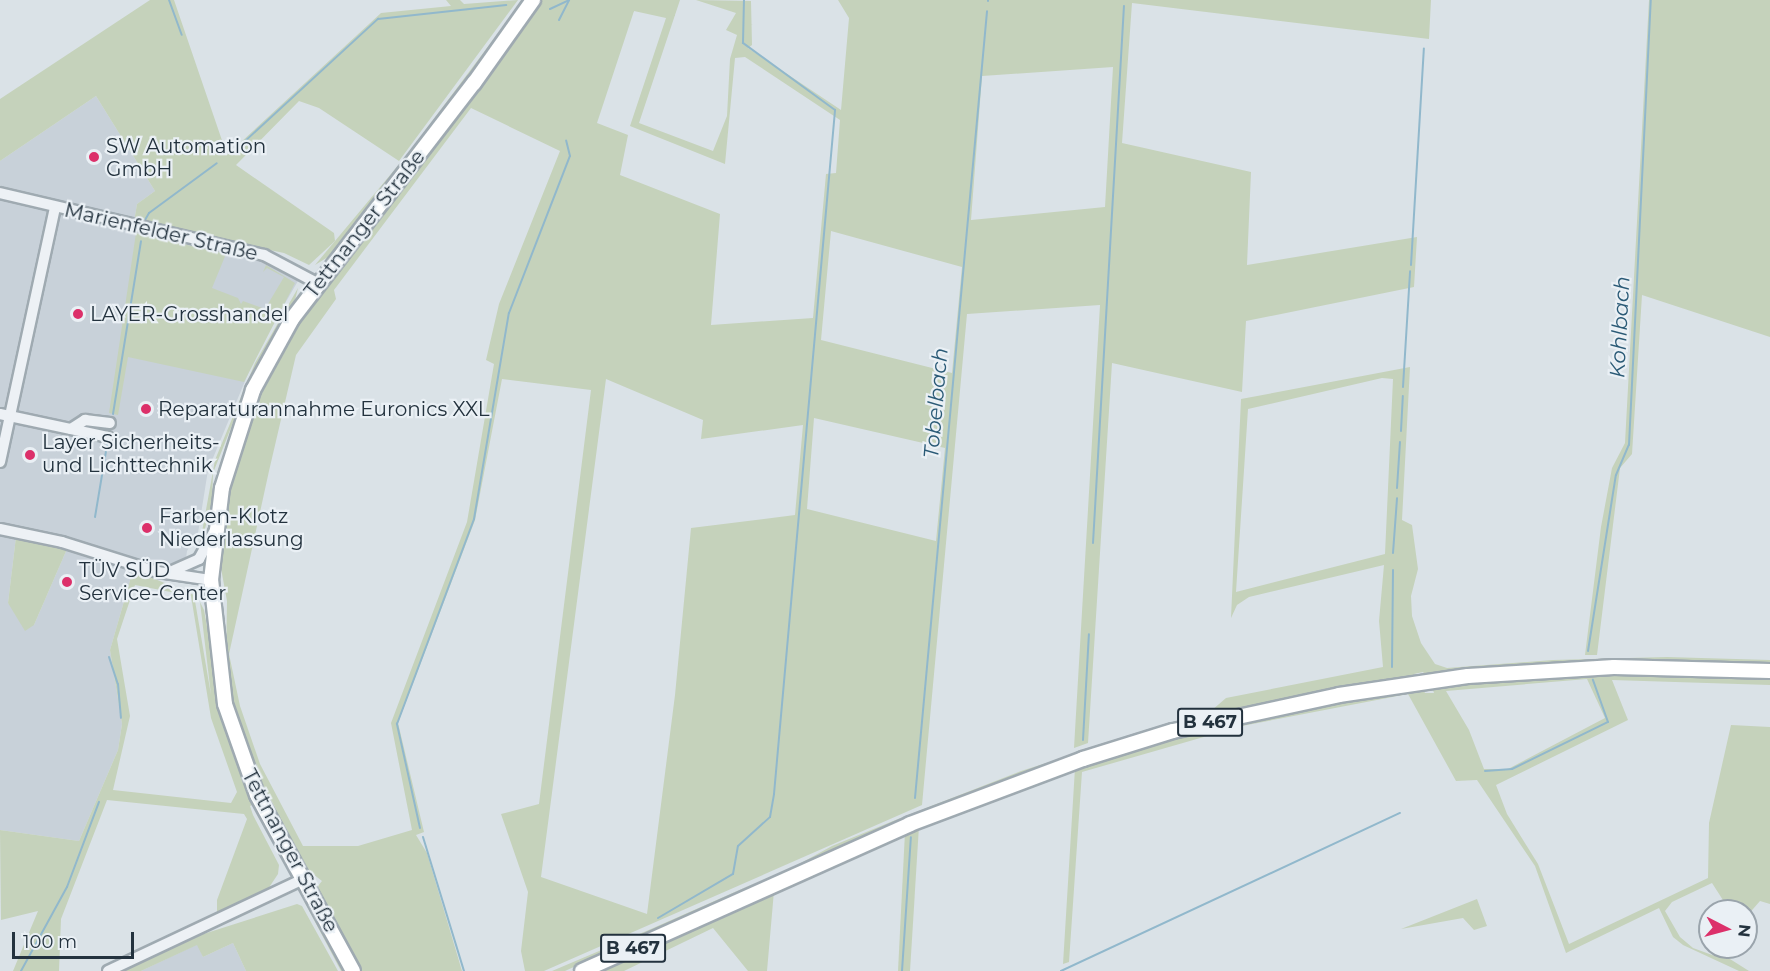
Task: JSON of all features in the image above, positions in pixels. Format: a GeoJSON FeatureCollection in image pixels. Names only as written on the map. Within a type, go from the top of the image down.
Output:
{"type":"FeatureCollection","features":[{"type":"Feature","properties":{"kind":"main road","name":"Tettnanger Straße"},"geometry":{"type":"LineString","coordinates":[[353,971],[301,880],[257,795],[232,730],[222,684],[211,580],[215,530],[228,459],[253,390],[278,342],[318,283],[474,83],[533,0]]}},
{"type":"Feature","properties":{"kind":"main road","name":"B 467"},"geometry":{"type":"LineString","coordinates":[[582,971],[910,824],[1083,759],[1173,731],[1339,695],[1468,676],[1614,667],[1770,670]]}},
{"type":"Feature","properties":{"kind":"street","name":"Marienfelder Straße"},"geometry":{"type":"LineString","coordinates":[[0,193],[55,208],[264,255],[318,283]]}},
{"type":"Feature","properties":{"kind":"street"},"geometry":{"type":"LineString","coordinates":[[0,462],[5,415],[55,208]]}},
{"type":"Feature","properties":{"kind":"street"},"geometry":{"type":"LineString","coordinates":[[5,415],[108,437]]}},
{"type":"Feature","properties":{"kind":"street"},"geometry":{"type":"LineString","coordinates":[[71,429],[85,420],[110,423]]}},
{"type":"Feature","properties":{"kind":"street"},"geometry":{"type":"LineString","coordinates":[[0,529],[62,542],[166,574],[211,580]]}},
{"type":"Feature","properties":{"kind":"street"},"geometry":{"type":"LineString","coordinates":[[166,574],[199,559],[215,530]]}},
{"type":"Feature","properties":{"kind":"street"},"geometry":{"type":"LineString","coordinates":[[108,971],[301,880]]}},
{"type":"Feature","properties":{"kind":"shaded area"},"geometry":{"type":"Polygon","coordinates":[[[96,96],[155,191],[137,204],[134,222],[233,248],[302,274],[258,350],[208,470],[198,533],[187,551],[184,573],[0,525],[0,161],[96,96]]]}},
{"type":"Feature","properties":{"kind":"shaded area"},"geometry":{"type":"Polygon","coordinates":[[[0,535],[16,537],[8,603],[34,625],[67,549],[133,570],[110,650],[122,724],[118,750],[79,841],[0,830],[0,535]]]}},
{"type":"Feature","properties":{"kind":"shaded area"},"geometry":{"type":"Polygon","coordinates":[[[233,943],[246,971],[141,971],[198,944],[203,957],[233,943]]]}},
{"type":"Feature","properties":{"kind":"green space"},"geometry":{"type":"Polygon","coordinates":[[[150,0],[174,0],[227,155],[381,13],[451,6],[446,0],[460,0],[464,4],[518,0],[399,161],[319,108],[299,101],[236,165],[334,233],[335,241],[309,265],[284,253],[134,222],[137,204],[155,191],[96,96],[0,161],[0,99],[150,0]]]}},
{"type":"Feature","properties":{"kind":"green space"},"geometry":{"type":"Polygon","coordinates":[[[538,0],[680,0],[639,123],[713,151],[727,116],[730,59],[737,35],[726,30],[736,13],[696,0],[751,1],[752,45],[748,48],[841,110],[849,18],[838,0],[1431,0],[1429,39],[1132,3],[1122,143],[1251,172],[1247,265],[1417,237],[1414,287],[1246,321],[1242,392],[1112,363],[1088,743],[1074,748],[1100,305],[967,314],[922,805],[544,971],[525,971],[521,951],[528,892],[501,814],[539,804],[591,390],[502,379],[475,520],[398,723],[424,832],[416,835],[427,853],[462,971],[361,971],[320,895],[318,886],[322,881],[304,867],[261,795],[234,718],[226,668],[227,601],[220,563],[228,489],[261,387],[293,331],[538,0]],[[634,11],[597,123],[628,135],[620,175],[720,214],[711,325],[813,318],[826,174],[836,173],[840,120],[745,57],[735,58],[725,164],[630,126],[666,18],[634,11]],[[1113,67],[982,76],[971,220],[1105,207],[1113,67]],[[471,108],[334,290],[336,299],[296,355],[229,654],[240,706],[260,764],[303,846],[358,846],[412,830],[391,723],[467,522],[494,364],[486,360],[499,304],[560,151],[471,108]],[[831,231],[821,340],[952,373],[962,267],[831,231]],[[606,379],[541,877],[647,914],[675,695],[691,528],[795,515],[803,425],[701,439],[703,420],[606,379]],[[814,418],[807,509],[936,541],[945,448],[814,418]]]}},
{"type":"Feature","properties":{"kind":"green space"},"geometry":{"type":"Polygon","coordinates":[[[1649,0],[1770,0],[1770,337],[1642,295],[1632,454],[1620,468],[1597,655],[1585,655],[1601,527],[1612,468],[1625,443],[1649,0]]]}},
{"type":"Feature","properties":{"kind":"green space"},"geometry":{"type":"Polygon","coordinates":[[[511,16],[514,20],[392,181],[328,257],[315,265],[406,156],[511,16]]]}},
{"type":"Feature","properties":{"kind":"green space"},"geometry":{"type":"Polygon","coordinates":[[[136,233],[226,254],[212,288],[238,298],[241,304],[243,301],[265,309],[284,277],[267,268],[263,272],[266,265],[295,283],[244,382],[128,357],[118,415],[109,413],[136,233]]]}},
{"type":"Feature","properties":{"kind":"green space"},"geometry":{"type":"Polygon","coordinates":[[[298,288],[294,304],[250,380],[213,473],[212,503],[198,554],[215,460],[255,363],[298,288]]]}},
{"type":"Feature","properties":{"kind":"green space"},"geometry":{"type":"Polygon","coordinates":[[[1410,367],[1402,520],[1412,525],[1418,569],[1411,596],[1412,616],[1421,643],[1435,664],[1447,668],[1553,660],[1667,657],[1770,660],[1770,665],[1614,662],[1426,676],[1423,672],[1414,674],[1416,677],[1262,704],[1161,730],[866,836],[790,869],[832,846],[898,819],[1021,771],[1211,711],[1226,698],[1383,667],[1379,621],[1384,565],[1249,597],[1237,605],[1231,618],[1241,399],[1410,367]],[[1382,378],[1248,409],[1236,592],[1385,554],[1393,379],[1382,378]]]}},
{"type":"Feature","properties":{"kind":"green space"},"geometry":{"type":"Polygon","coordinates":[[[16,537],[67,549],[34,625],[25,631],[8,603],[16,537]]]}},
{"type":"Feature","properties":{"kind":"green space"},"geometry":{"type":"Polygon","coordinates":[[[133,570],[194,595],[211,695],[200,602],[204,610],[226,730],[254,804],[250,806],[253,815],[279,865],[278,874],[268,889],[217,914],[217,900],[247,819],[244,814],[107,800],[61,919],[59,971],[13,971],[38,911],[1,920],[0,830],[79,841],[118,750],[122,724],[110,650],[133,570]],[[135,585],[117,639],[130,716],[113,790],[231,803],[237,792],[211,718],[191,596],[135,585]]]}},
{"type":"Feature","properties":{"kind":"green space"},"geometry":{"type":"Polygon","coordinates":[[[1609,674],[1770,676],[1770,685],[1612,680],[1628,720],[1496,785],[1507,814],[1538,864],[1569,944],[1708,878],[1709,823],[1731,725],[1770,727],[1770,904],[1760,901],[1758,903],[1758,899],[1722,899],[1712,883],[1672,902],[1665,911],[1680,937],[1698,952],[1673,937],[1659,908],[1566,953],[1535,866],[1477,780],[1456,781],[1408,694],[1242,726],[1082,772],[1069,962],[1063,964],[1075,768],[1238,721],[1422,688],[1425,693],[1434,693],[1432,687],[1506,679],[1609,674]],[[1587,679],[1446,691],[1469,730],[1484,769],[1508,769],[1605,718],[1587,679]]]}},
{"type":"Feature","properties":{"kind":"green space"},"geometry":{"type":"Polygon","coordinates":[[[919,826],[910,971],[898,971],[905,832],[919,826]]]}},
{"type":"Feature","properties":{"kind":"green space"},"geometry":{"type":"Polygon","coordinates":[[[762,880],[565,971],[552,971],[651,929],[762,880]]]}},
{"type":"Feature","properties":{"kind":"green space"},"geometry":{"type":"Polygon","coordinates":[[[774,891],[767,971],[748,971],[713,928],[624,971],[599,971],[774,891]]]}},
{"type":"Feature","properties":{"kind":"green space"},"geometry":{"type":"Polygon","coordinates":[[[1477,899],[1487,926],[1474,930],[1463,918],[1401,929],[1477,899]]]}},
{"type":"Feature","properties":{"kind":"green space"},"geometry":{"type":"Polygon","coordinates":[[[304,901],[309,907],[345,971],[341,971],[304,901]]]}},
{"type":"Feature","properties":{"kind":"green space"},"geometry":{"type":"Polygon","coordinates":[[[297,904],[302,906],[338,971],[246,971],[233,943],[203,957],[197,945],[141,971],[122,971],[194,937],[297,904]]]}},
{"type":"Feature","properties":{"kind":"green space"},"geometry":{"type":"Polygon","coordinates":[[[1713,959],[1730,959],[1749,971],[1739,971],[1713,959]]]}},
{"type":"Feature","properties":{"kind":"waterway"},"geometry":{"type":"LineString","coordinates":[[169,0],[182,35]]}},
{"type":"Feature","properties":{"kind":"waterway"},"geometry":{"type":"LineString","coordinates":[[550,9],[569,0]]}},
{"type":"Feature","properties":{"kind":"waterway"},"geometry":{"type":"LineString","coordinates":[[559,20],[569,0]]}},
{"type":"Feature","properties":{"kind":"waterway"},"geometry":{"type":"LineString","coordinates":[[658,918],[733,874],[738,846],[770,817],[774,794],[835,110],[743,43],[744,0]]}},
{"type":"Feature","properties":{"kind":"waterway","name":"Kohlbach"},"geometry":{"type":"LineString","coordinates":[[1588,651],[1616,475],[1629,445],[1651,0]]}},
{"type":"Feature","properties":{"kind":"waterway"},"geometry":{"type":"LineString","coordinates":[[231,154],[378,19],[506,5]]}},
{"type":"Feature","properties":{"kind":"waterway"},"geometry":{"type":"LineString","coordinates":[[1093,543],[1124,6]]}},
{"type":"Feature","properties":{"kind":"waterway","name":"Tobelbach"},"geometry":{"type":"LineString","coordinates":[[915,798],[987,11]]}},
{"type":"Feature","properties":{"kind":"waterway"},"geometry":{"type":"LineString","coordinates":[[1411,265],[1424,48]]}},
{"type":"Feature","properties":{"kind":"waterway"},"geometry":{"type":"LineString","coordinates":[[420,828],[397,724],[474,519],[509,313],[570,156],[566,140]]}},
{"type":"Feature","properties":{"kind":"waterway"},"geometry":{"type":"LineString","coordinates":[[145,220],[149,213],[217,163]]}},
{"type":"Feature","properties":{"kind":"waterway"},"geometry":{"type":"LineString","coordinates":[[113,414],[141,241]]}},
{"type":"Feature","properties":{"kind":"waterway"},"geometry":{"type":"LineString","coordinates":[[1403,387],[1410,271]]}},
{"type":"Feature","properties":{"kind":"waterway"},"geometry":{"type":"LineString","coordinates":[[1401,431],[1403,396]]}},
{"type":"Feature","properties":{"kind":"waterway"},"geometry":{"type":"LineString","coordinates":[[1397,488],[1400,442]]}},
{"type":"Feature","properties":{"kind":"waterway"},"geometry":{"type":"LineString","coordinates":[[95,517],[107,445]]}},
{"type":"Feature","properties":{"kind":"waterway"},"geometry":{"type":"LineString","coordinates":[[1393,553],[1397,498]]}},
{"type":"Feature","properties":{"kind":"waterway"},"geometry":{"type":"LineString","coordinates":[[1392,667],[1393,570]]}},
{"type":"Feature","properties":{"kind":"waterway"},"geometry":{"type":"LineString","coordinates":[[1083,740],[1089,634]]}},
{"type":"Feature","properties":{"kind":"waterway"},"geometry":{"type":"LineString","coordinates":[[109,657],[118,684],[121,718]]}},
{"type":"Feature","properties":{"kind":"waterway","name":"Kohlbach"},"geometry":{"type":"LineString","coordinates":[[1485,771],[1512,769],[1608,722],[1593,680]]}},
{"type":"Feature","properties":{"kind":"waterway"},"geometry":{"type":"LineString","coordinates":[[21,971],[67,887],[99,802]]}},
{"type":"Feature","properties":{"kind":"waterway"},"geometry":{"type":"LineString","coordinates":[[1061,971],[1400,813]]}},
{"type":"Feature","properties":{"kind":"waterway"},"geometry":{"type":"LineString","coordinates":[[423,837],[464,971]]}},
{"type":"Feature","properties":{"kind":"waterway","name":"Tobelbach"},"geometry":{"type":"LineString","coordinates":[[902,971],[911,837]]}},
{"type":"Feature","properties":{"kind":"place","name":"SW Automation GmbH"},"geometry":{"type":"Point","coordinates":[94,157]}},
{"type":"Feature","properties":{"kind":"place","name":"LAYER-Grosshandel"},"geometry":{"type":"Point","coordinates":[78,314]}},
{"type":"Feature","properties":{"kind":"place","name":"Reparaturannahme Euronics XXL"},"geometry":{"type":"Point","coordinates":[146,409]}},
{"type":"Feature","properties":{"kind":"place","name":"Layer Sicherheits- und Lichttechnik"},"geometry":{"type":"Point","coordinates":[30,455]}},
{"type":"Feature","properties":{"kind":"place","name":"Farben-Klotz Niederlassung"},"geometry":{"type":"Point","coordinates":[147,528]}},
{"type":"Feature","properties":{"kind":"place","name":"TÜV SÜD Service-Center"},"geometry":{"type":"Point","coordinates":[67,582]}}]}
